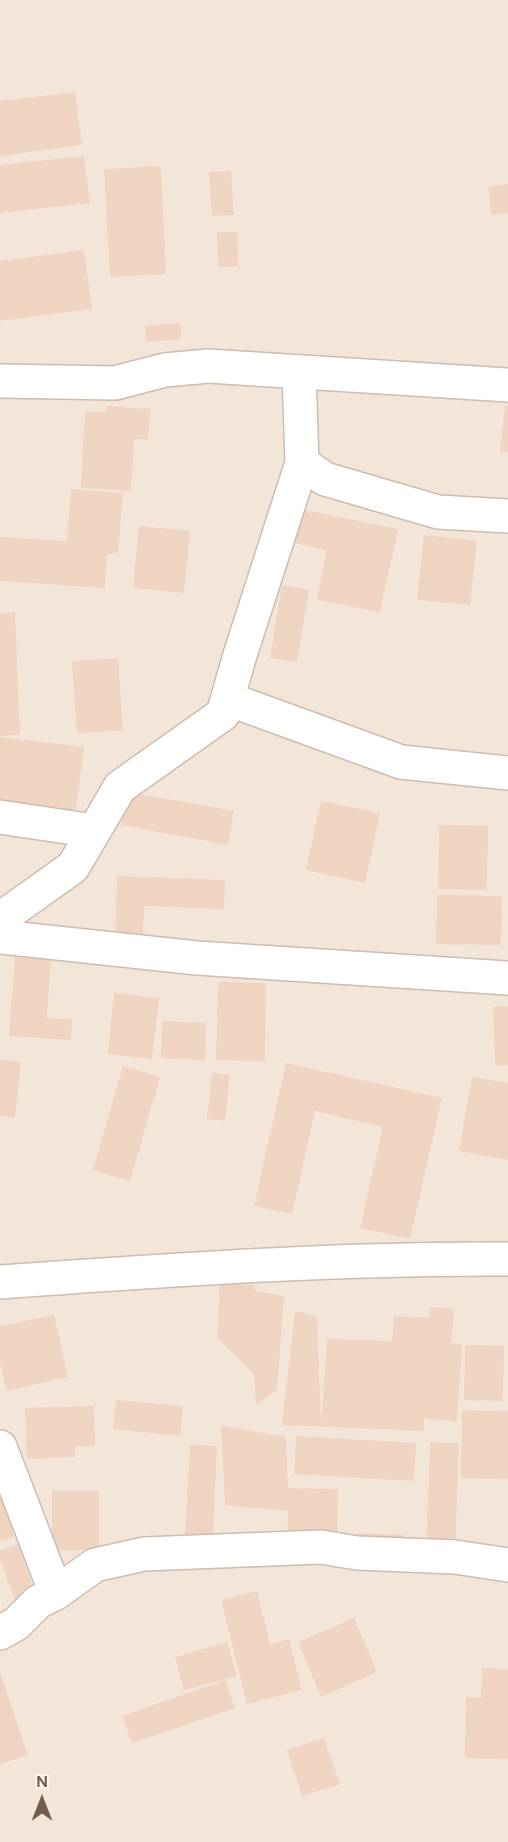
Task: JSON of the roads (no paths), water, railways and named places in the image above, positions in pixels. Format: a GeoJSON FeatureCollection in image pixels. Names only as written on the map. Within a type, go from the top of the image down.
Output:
{"type":"FeatureCollection","features":[{"type":"Feature","properties":{"kind":"street"},"geometry":{"type":"LineString","coordinates":[[0,381],[116,384],[165,370],[208,366],[508,385]]}},
{"type":"Feature","properties":{"kind":"street"},"geometry":{"type":"LineString","coordinates":[[0,919],[73,867],[120,787],[223,714],[302,463],[299,373]]}},
{"type":"Feature","properties":{"kind":"street"},"geometry":{"type":"LineString","coordinates":[[302,463],[325,479],[438,512],[508,516]]}},
{"type":"Feature","properties":{"kind":"street"},"geometry":{"type":"LineString","coordinates":[[228,699],[401,762],[508,773]]}},
{"type":"Feature","properties":{"kind":"street"},"geometry":{"type":"LineString","coordinates":[[0,817],[94,831]]}},
{"type":"Feature","properties":{"kind":"street"},"geometry":{"type":"LineString","coordinates":[[0,937],[197,958],[508,978]]}},
{"type":"Feature","properties":{"kind":"street"},"geometry":{"type":"LineString","coordinates":[[0,1282],[150,1271],[412,1258],[508,1258]]}},
{"type":"Feature","properties":{"kind":"street"},"geometry":{"type":"LineString","coordinates":[[0,1447],[56,1593]]}},
{"type":"Feature","properties":{"kind":"street"},"geometry":{"type":"LineString","coordinates":[[0,1633],[16,1624],[38,1602],[56,1593],[95,1565],[144,1554],[321,1547],[357,1553],[455,1557],[508,1565]]}}]}
